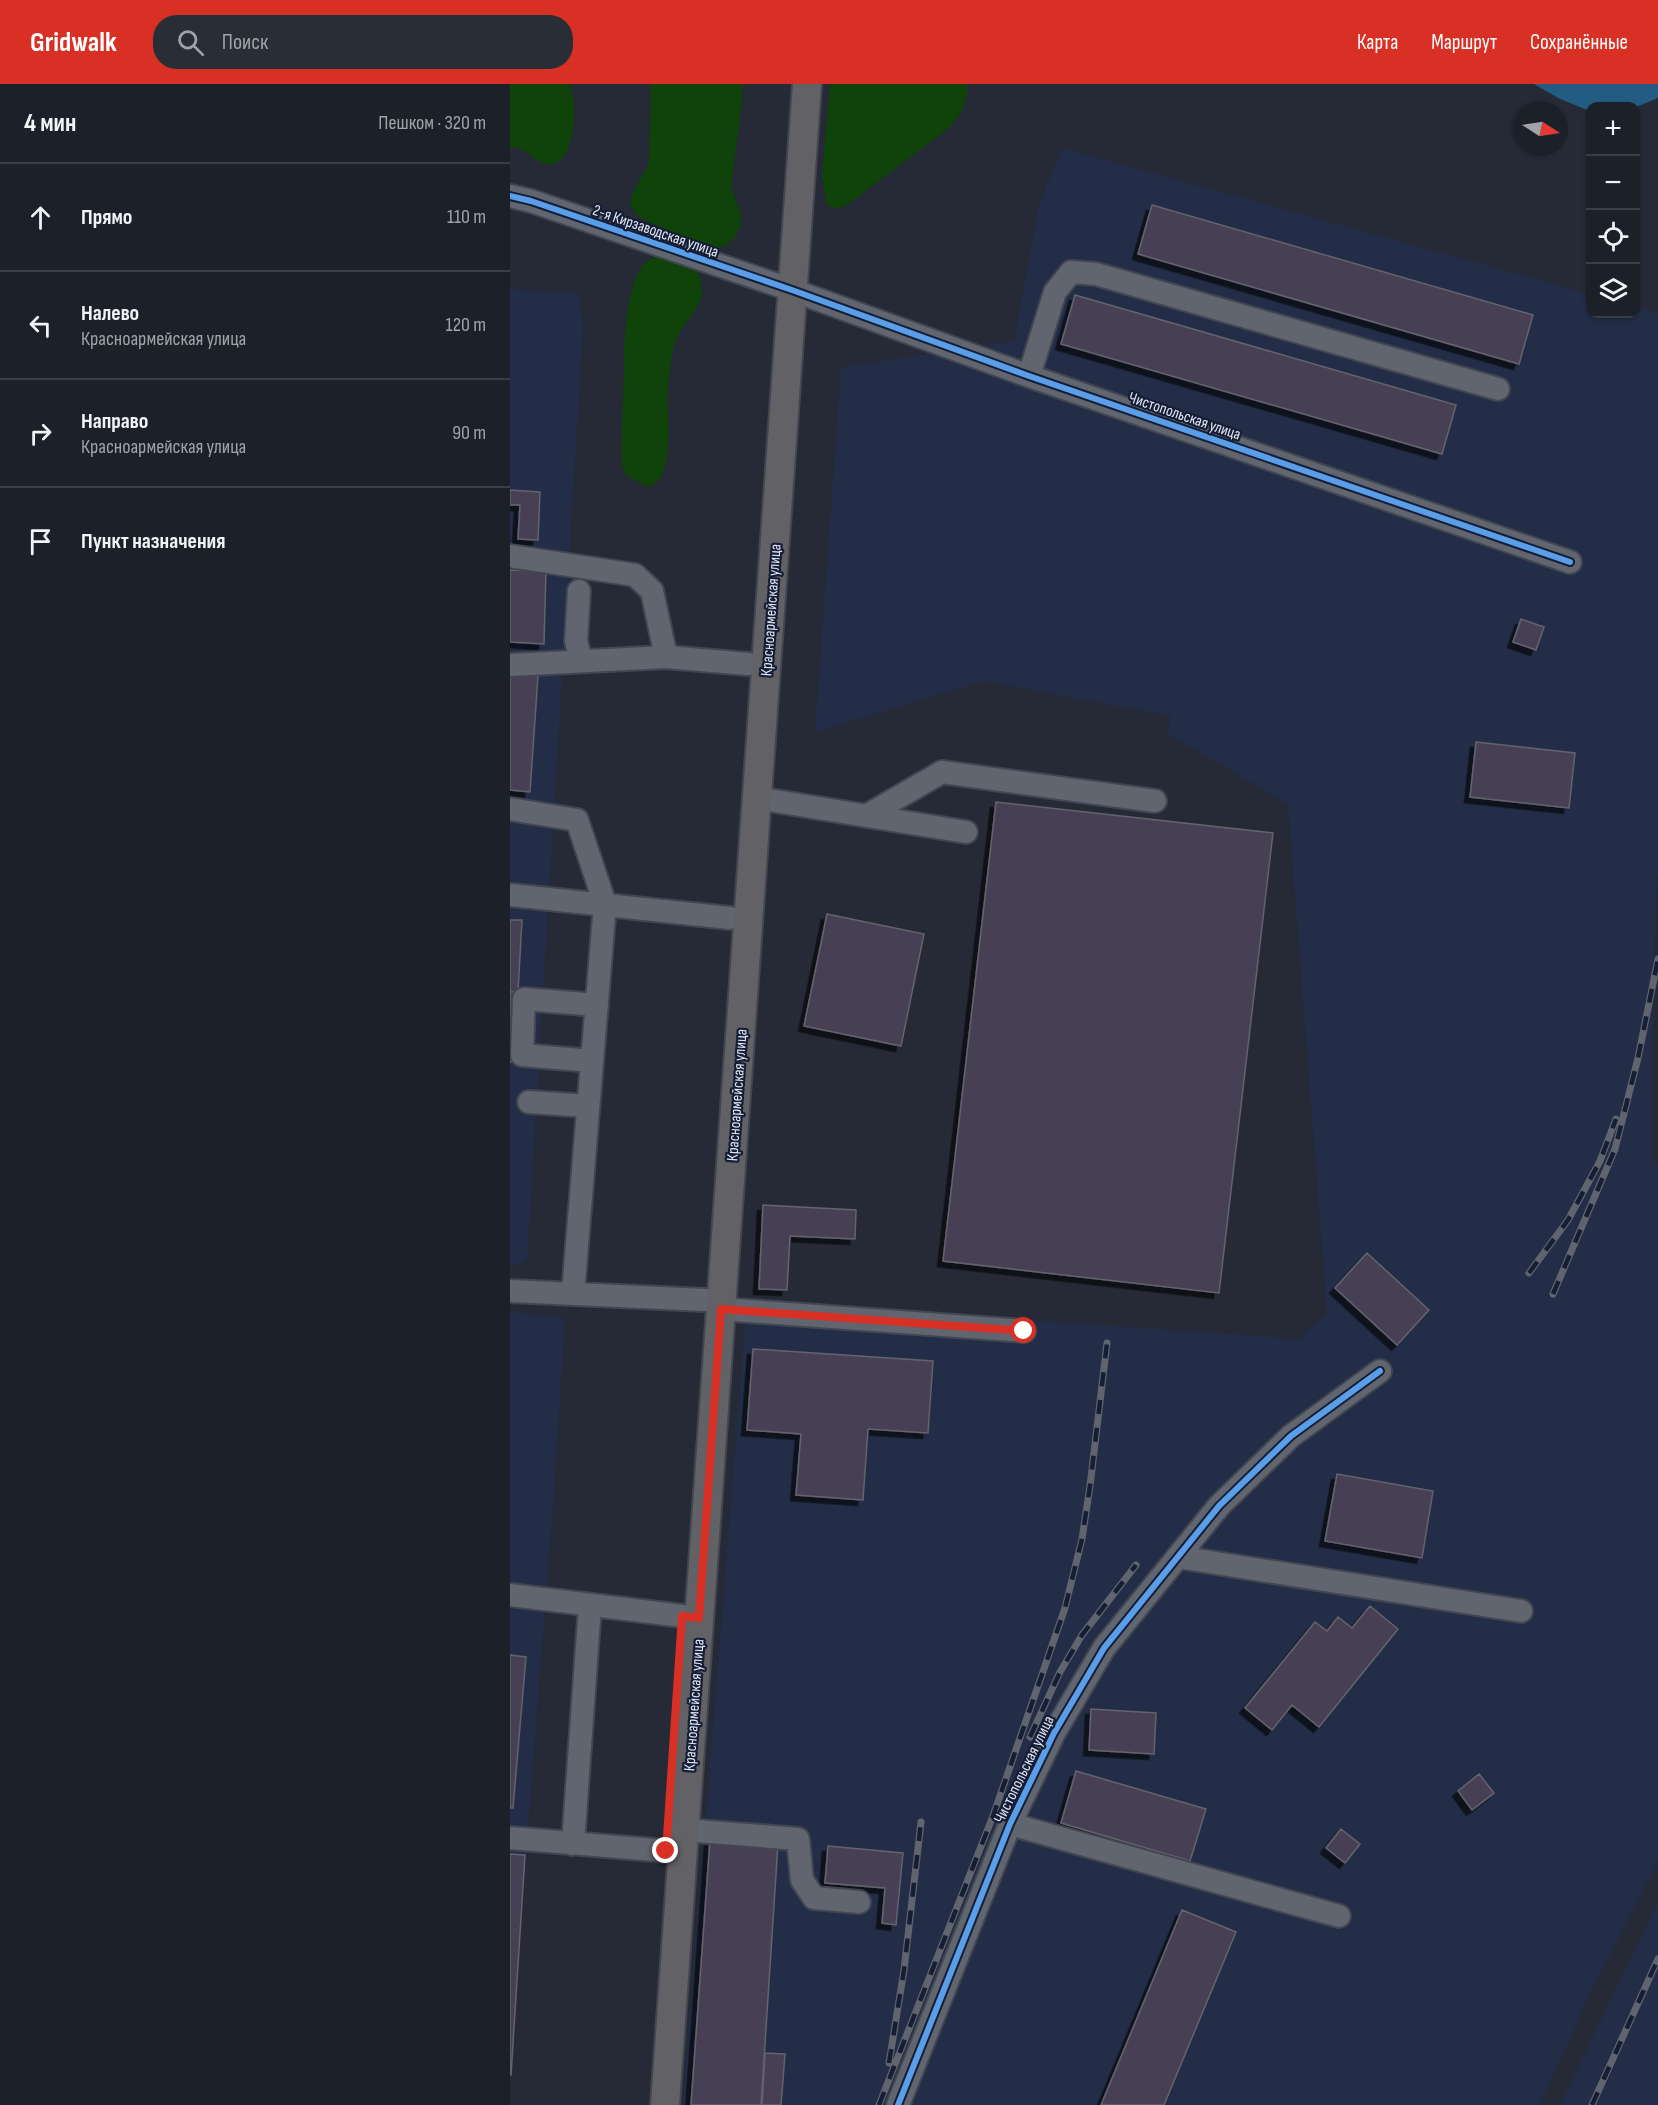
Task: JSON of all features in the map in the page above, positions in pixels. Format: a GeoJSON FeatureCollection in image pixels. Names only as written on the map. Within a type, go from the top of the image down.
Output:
{"type":"FeatureCollection","features":[{"type":"Feature","properties":{"kind":"main road","name":"Красноармейская улица"},"geometry":{"type":"LineString","coordinates":[[648,2105],[666,1851],[691,1617],[713,1304],[757,798],[783,287],[789,84]]}},
{"type":"Feature","properties":{"kind":"main road","name":"Красноармейская улица"},"geometry":{"type":"LineString","coordinates":[[713,1304],[730,918],[748,664],[783,287],[807,84]]}},
{"type":"Feature","properties":{"kind":"main road","name":"Красноармейская улица"},"geometry":{"type":"LineString","coordinates":[[665,2105],[684,1830],[691,1617]]}},
{"type":"Feature","properties":{"kind":"street","name":"2-я Кирзаводская улица"},"geometry":{"type":"LineString","coordinates":[[510,196],[531,201],[783,287]]}},
{"type":"Feature","properties":{"kind":"street"},"geometry":{"type":"LineString","coordinates":[[1029,376],[1055,292],[1071,272],[1096,274],[1498,389]]}},
{"type":"Feature","properties":{"kind":"street","name":"Чистопольская улица"},"geometry":{"type":"LineString","coordinates":[[783,287],[1029,376],[1570,562]]}},
{"type":"Feature","properties":{"kind":"street"},"geometry":{"type":"LineString","coordinates":[[510,556],[634,575],[652,591],[666,657]]}},
{"type":"Feature","properties":{"kind":"street"},"geometry":{"type":"LineString","coordinates":[[579,591],[576,641],[581,661]]}},
{"type":"Feature","properties":{"kind":"street"},"geometry":{"type":"LineString","coordinates":[[510,665],[666,657],[748,664]]}},
{"type":"Feature","properties":{"kind":"street"},"geometry":{"type":"LineString","coordinates":[[866,816],[942,772],[1155,801]]}},
{"type":"Feature","properties":{"kind":"street"},"geometry":{"type":"LineString","coordinates":[[757,798],[966,832]]}},
{"type":"Feature","properties":{"kind":"street"},"geometry":{"type":"LineString","coordinates":[[510,809],[577,820],[605,904],[573,1293]]}},
{"type":"Feature","properties":{"kind":"street"},"geometry":{"type":"LineString","coordinates":[[510,895],[730,918]]}},
{"type":"Feature","properties":{"kind":"street"},"geometry":{"type":"LineString","coordinates":[[592,1061],[522,1055],[524,999],[597,1005]]}},
{"type":"Feature","properties":{"kind":"street"},"geometry":{"type":"LineString","coordinates":[[529,1102],[588,1106]]}},
{"type":"Feature","properties":{"kind":"street"},"geometry":{"type":"LineString","coordinates":[[510,1273],[521,1292],[573,1293],[1024,1331]]}},
{"type":"Feature","properties":{"kind":"street","name":"Чистопольская улица"},"geometry":{"type":"LineString","coordinates":[[898,2105],[1010,1824],[1054,1733],[1104,1648],[1219,1506],[1291,1436],[1380,1371]]}},
{"type":"Feature","properties":{"kind":"street"},"geometry":{"type":"LineString","coordinates":[[1178,1557],[1521,1611]]}},
{"type":"Feature","properties":{"kind":"street"},"geometry":{"type":"LineString","coordinates":[[510,1595],[691,1617]]}},
{"type":"Feature","properties":{"kind":"street"},"geometry":{"type":"LineString","coordinates":[[573,1844],[590,1605]]}},
{"type":"Feature","properties":{"kind":"street"},"geometry":{"type":"LineString","coordinates":[[1010,1824],[1339,1916]]}},
{"type":"Feature","properties":{"kind":"street"},"geometry":{"type":"LineString","coordinates":[[684,1830],[798,1839],[802,1880],[814,1898],[860,1902]]}},
{"type":"Feature","properties":{"kind":"street"},"geometry":{"type":"LineString","coordinates":[[510,1838],[666,1851]]}},
{"type":"Feature","properties":{"kind":"shaded area"},"geometry":{"type":"Polygon","coordinates":[[[1534,84],[1658,84],[1658,98],[1640,105],[1640,102],[1586,102],[1586,109],[1560,99],[1534,84]]]}},
{"type":"Feature","properties":{"kind":"shaded area"},"geometry":{"type":"Polygon","coordinates":[[[1062,148],[1586,293],[1586,318],[1640,318],[1640,307],[1658,313],[1658,874],[1654,962],[1652,1158],[1658,1165],[1658,1861],[1588,1998],[1540,2105],[683,2105],[747,1300],[1299,1339],[1327,1313],[1288,804],[1168,734],[1170,716],[984,681],[815,732],[841,367],[1014,341],[1039,204],[1062,148]]]}},
{"type":"Feature","properties":{"kind":"shaded area"},"geometry":{"type":"Polygon","coordinates":[[[510,289],[580,294],[583,327],[527,1260],[510,1267],[510,289]]]}},
{"type":"Feature","properties":{"kind":"shaded area"},"geometry":{"type":"Polygon","coordinates":[[[510,1312],[565,1318],[555,1480],[510,2060],[510,1312]]]}},
{"type":"Feature","properties":{"kind":"shaded area"},"geometry":{"type":"Polygon","coordinates":[[[1658,1902],[1658,2105],[1560,2105],[1658,1902]]]}},
{"type":"Feature","properties":{"kind":"green space"},"geometry":{"type":"Polygon","coordinates":[[[510,84],[569,84],[574,104],[573,132],[564,156],[557,162],[542,163],[522,149],[510,147],[510,84]]]}},
{"type":"Feature","properties":{"kind":"green space"},"geometry":{"type":"Polygon","coordinates":[[[651,84],[742,84],[742,102],[731,187],[741,214],[740,226],[729,244],[714,250],[635,214],[630,203],[632,194],[649,164],[651,84]]]}},
{"type":"Feature","properties":{"kind":"green space"},"geometry":{"type":"Polygon","coordinates":[[[830,84],[966,84],[968,90],[962,111],[949,128],[847,205],[836,209],[827,205],[822,177],[830,84]]]}},
{"type":"Feature","properties":{"kind":"green space"},"geometry":{"type":"Polygon","coordinates":[[[660,257],[696,269],[702,289],[698,305],[678,335],[674,347],[668,385],[666,459],[663,472],[657,482],[647,487],[625,474],[622,466],[624,346],[631,292],[637,276],[646,262],[660,257]]]}},
{"type":"Feature","properties":{"kind":"building"},"geometry":{"type":"Polygon","coordinates":[[[1152,205],[1533,315],[1519,364],[1138,254],[1152,205]]]}},
{"type":"Feature","properties":{"kind":"building"},"geometry":{"type":"Polygon","coordinates":[[[1075,295],[1456,405],[1442,454],[1061,344],[1075,295]]]}},
{"type":"Feature","properties":{"kind":"building"},"geometry":{"type":"Polygon","coordinates":[[[510,490],[540,492],[538,540],[518,539],[520,505],[510,505],[510,490]]]}},
{"type":"Feature","properties":{"kind":"building"},"geometry":{"type":"Polygon","coordinates":[[[510,570],[546,571],[544,644],[510,642],[510,570]]]}},
{"type":"Feature","properties":{"kind":"building"},"geometry":{"type":"Polygon","coordinates":[[[1521,619],[1544,627],[1536,650],[1513,642],[1521,619]]]}},
{"type":"Feature","properties":{"kind":"building"},"geometry":{"type":"Polygon","coordinates":[[[510,674],[538,676],[530,792],[510,790],[510,674]]]}},
{"type":"Feature","properties":{"kind":"building"},"geometry":{"type":"Polygon","coordinates":[[[1476,742],[1575,753],[1569,808],[1470,797],[1476,742]]]}},
{"type":"Feature","properties":{"kind":"building"},"geometry":{"type":"Polygon","coordinates":[[[996,802],[1273,833],[1219,1293],[943,1261],[996,802]]]}},
{"type":"Feature","properties":{"kind":"building"},"geometry":{"type":"Polygon","coordinates":[[[827,914],[924,934],[901,1046],[804,1026],[827,914]]]}},
{"type":"Feature","properties":{"kind":"building"},"geometry":{"type":"Polygon","coordinates":[[[510,920],[522,920],[518,992],[510,992],[510,920]]]}},
{"type":"Feature","properties":{"kind":"building"},"geometry":{"type":"Polygon","coordinates":[[[510,992],[518,992],[514,1062],[510,1062],[510,992]]]}},
{"type":"Feature","properties":{"kind":"building"},"geometry":{"type":"Polygon","coordinates":[[[763,1205],[856,1210],[855,1239],[790,1236],[787,1290],[759,1289],[763,1205]]]}},
{"type":"Feature","properties":{"kind":"building"},"geometry":{"type":"Polygon","coordinates":[[[1367,1253],[1429,1310],[1397,1345],[1335,1288],[1367,1253]]]}},
{"type":"Feature","properties":{"kind":"building"},"geometry":{"type":"Polygon","coordinates":[[[753,1349],[933,1361],[928,1433],[868,1429],[863,1500],[796,1495],[801,1434],[747,1430],[753,1349]]]}},
{"type":"Feature","properties":{"kind":"building"},"geometry":{"type":"Polygon","coordinates":[[[1337,1474],[1433,1491],[1422,1558],[1325,1541],[1337,1474]]]}},
{"type":"Feature","properties":{"kind":"building"},"geometry":{"type":"Polygon","coordinates":[[[1370,1606],[1398,1629],[1319,1727],[1292,1705],[1272,1730],[1245,1708],[1315,1622],[1327,1631],[1338,1617],[1352,1628],[1370,1606]]]}},
{"type":"Feature","properties":{"kind":"building"},"geometry":{"type":"Polygon","coordinates":[[[510,1655],[526,1657],[513,1808],[510,1808],[510,1655]]]}},
{"type":"Feature","properties":{"kind":"building"},"geometry":{"type":"Polygon","coordinates":[[[1091,1709],[1156,1713],[1154,1754],[1089,1750],[1091,1709]]]}},
{"type":"Feature","properties":{"kind":"building"},"geometry":{"type":"Polygon","coordinates":[[[1076,1771],[1206,1809],[1190,1861],[1061,1823],[1076,1771]]]}},
{"type":"Feature","properties":{"kind":"building"},"geometry":{"type":"Polygon","coordinates":[[[1479,1774],[1494,1793],[1472,1810],[1458,1791],[1479,1774]]]}},
{"type":"Feature","properties":{"kind":"building"},"geometry":{"type":"Polygon","coordinates":[[[1341,1829],[1360,1844],[1345,1863],[1326,1848],[1341,1829]]]}},
{"type":"Feature","properties":{"kind":"building"},"geometry":{"type":"Polygon","coordinates":[[[710,1840],[778,1844],[761,2105],[691,2105],[710,1840]]]}},
{"type":"Feature","properties":{"kind":"building"},"geometry":{"type":"Polygon","coordinates":[[[828,1846],[903,1853],[896,1925],[882,1923],[885,1888],[825,1883],[828,1846]]]}},
{"type":"Feature","properties":{"kind":"building"},"geometry":{"type":"Polygon","coordinates":[[[510,1854],[525,1855],[511,2075],[510,2075],[510,1854]]]}},
{"type":"Feature","properties":{"kind":"building"},"geometry":{"type":"Polygon","coordinates":[[[1182,1910],[1236,1932],[1164,2105],[1101,2105],[1182,1910]]]}},
{"type":"Feature","properties":{"kind":"building"},"geometry":{"type":"Polygon","coordinates":[[[765,2053],[785,2054],[781,2105],[762,2105],[765,2053]]]}},
{"type":"Feature","properties":{"kind":"railway"},"geometry":{"type":"LineString","coordinates":[[1553,1294],[1615,1149],[1638,1058],[1658,959]]}},
{"type":"Feature","properties":{"kind":"railway"},"geometry":{"type":"LineString","coordinates":[[1529,1273],[1568,1220],[1600,1161],[1616,1119]]}},
{"type":"Feature","properties":{"kind":"railway"},"geometry":{"type":"LineString","coordinates":[[879,2105],[993,1816],[1065,1608],[1082,1539],[1107,1343]]}},
{"type":"Feature","properties":{"kind":"railway"},"geometry":{"type":"LineString","coordinates":[[1030,1737],[1060,1672],[1082,1635],[1136,1565]]}},
{"type":"Feature","properties":{"kind":"railway"},"geometry":{"type":"LineString","coordinates":[[889,2063],[904,1970],[921,1822]]}},
{"type":"Feature","properties":{"kind":"railway"},"geometry":{"type":"LineString","coordinates":[[1592,2105],[1658,1959]]}},
{"type":"Feature","properties":{"kind":"cycle path"},"geometry":{"type":"LineString","coordinates":[[510,196],[531,201],[792,290],[1029,376],[1570,562]]}},
{"type":"Feature","properties":{"kind":"cycle path"},"geometry":{"type":"LineString","coordinates":[[898,2105],[1010,1824],[1054,1733],[1104,1648],[1219,1506],[1291,1436],[1380,1371]]}},
{"type":"Feature","properties":{"kind":"route"},"geometry":{"type":"LineString","coordinates":[[666,1851],[682,1616],[699,1618],[721,1309],[1024,1331]]}}]}
